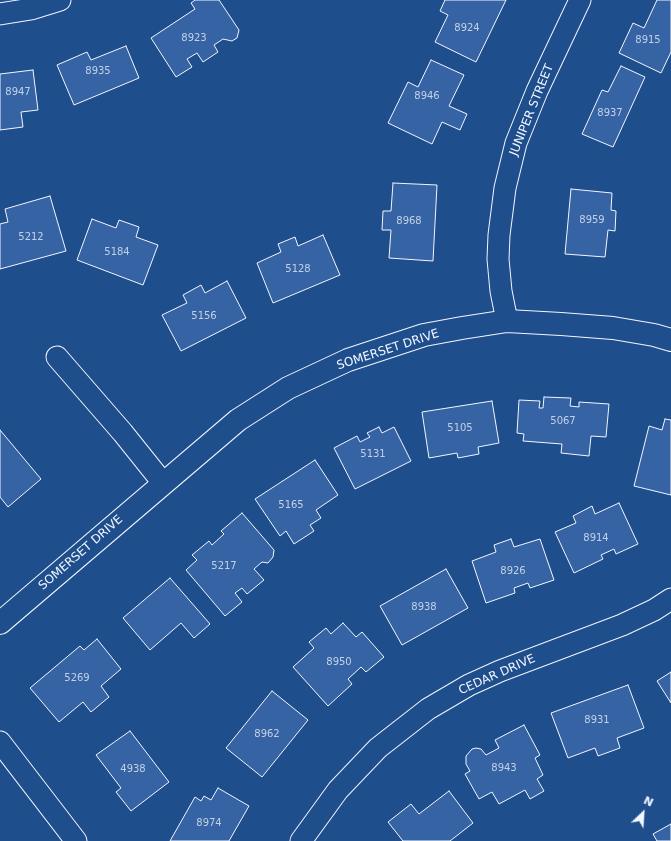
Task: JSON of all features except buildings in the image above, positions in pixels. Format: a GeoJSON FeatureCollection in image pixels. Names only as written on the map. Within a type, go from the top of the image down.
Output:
{"type":"FeatureCollection","features":[{"type":"Feature","properties":{"kind":"street"},"geometry":{"type":"LineString","coordinates":[[0,14],[31,9],[60,0]]}},
{"type":"Feature","properties":{"kind":"street","name":"JUNIPER STREET"},"geometry":{"type":"LineString","coordinates":[[507,321],[501,291],[498,259],[499,235],[505,188],[516,143],[526,117],[580,0]]}},
{"type":"Feature","properties":{"kind":"street","name":"SOMERSET DRIVE"},"geometry":{"type":"LineString","coordinates":[[0,623],[238,420],[288,388],[348,360],[424,335],[507,321],[613,328],[671,340]]}},
{"type":"Feature","properties":{"kind":"street"},"geometry":{"type":"LineString","coordinates":[[57,358],[123,433],[163,483]]}},
{"type":"Feature","properties":{"kind":"street","name":"CEDAR DRIVE"},"geometry":{"type":"LineString","coordinates":[[301,841],[338,790],[378,748],[428,709],[469,685],[500,671],[622,625],[671,600]]}},
{"type":"Feature","properties":{"kind":"street"},"geometry":{"type":"LineString","coordinates":[[0,742],[76,841]]}}]}
